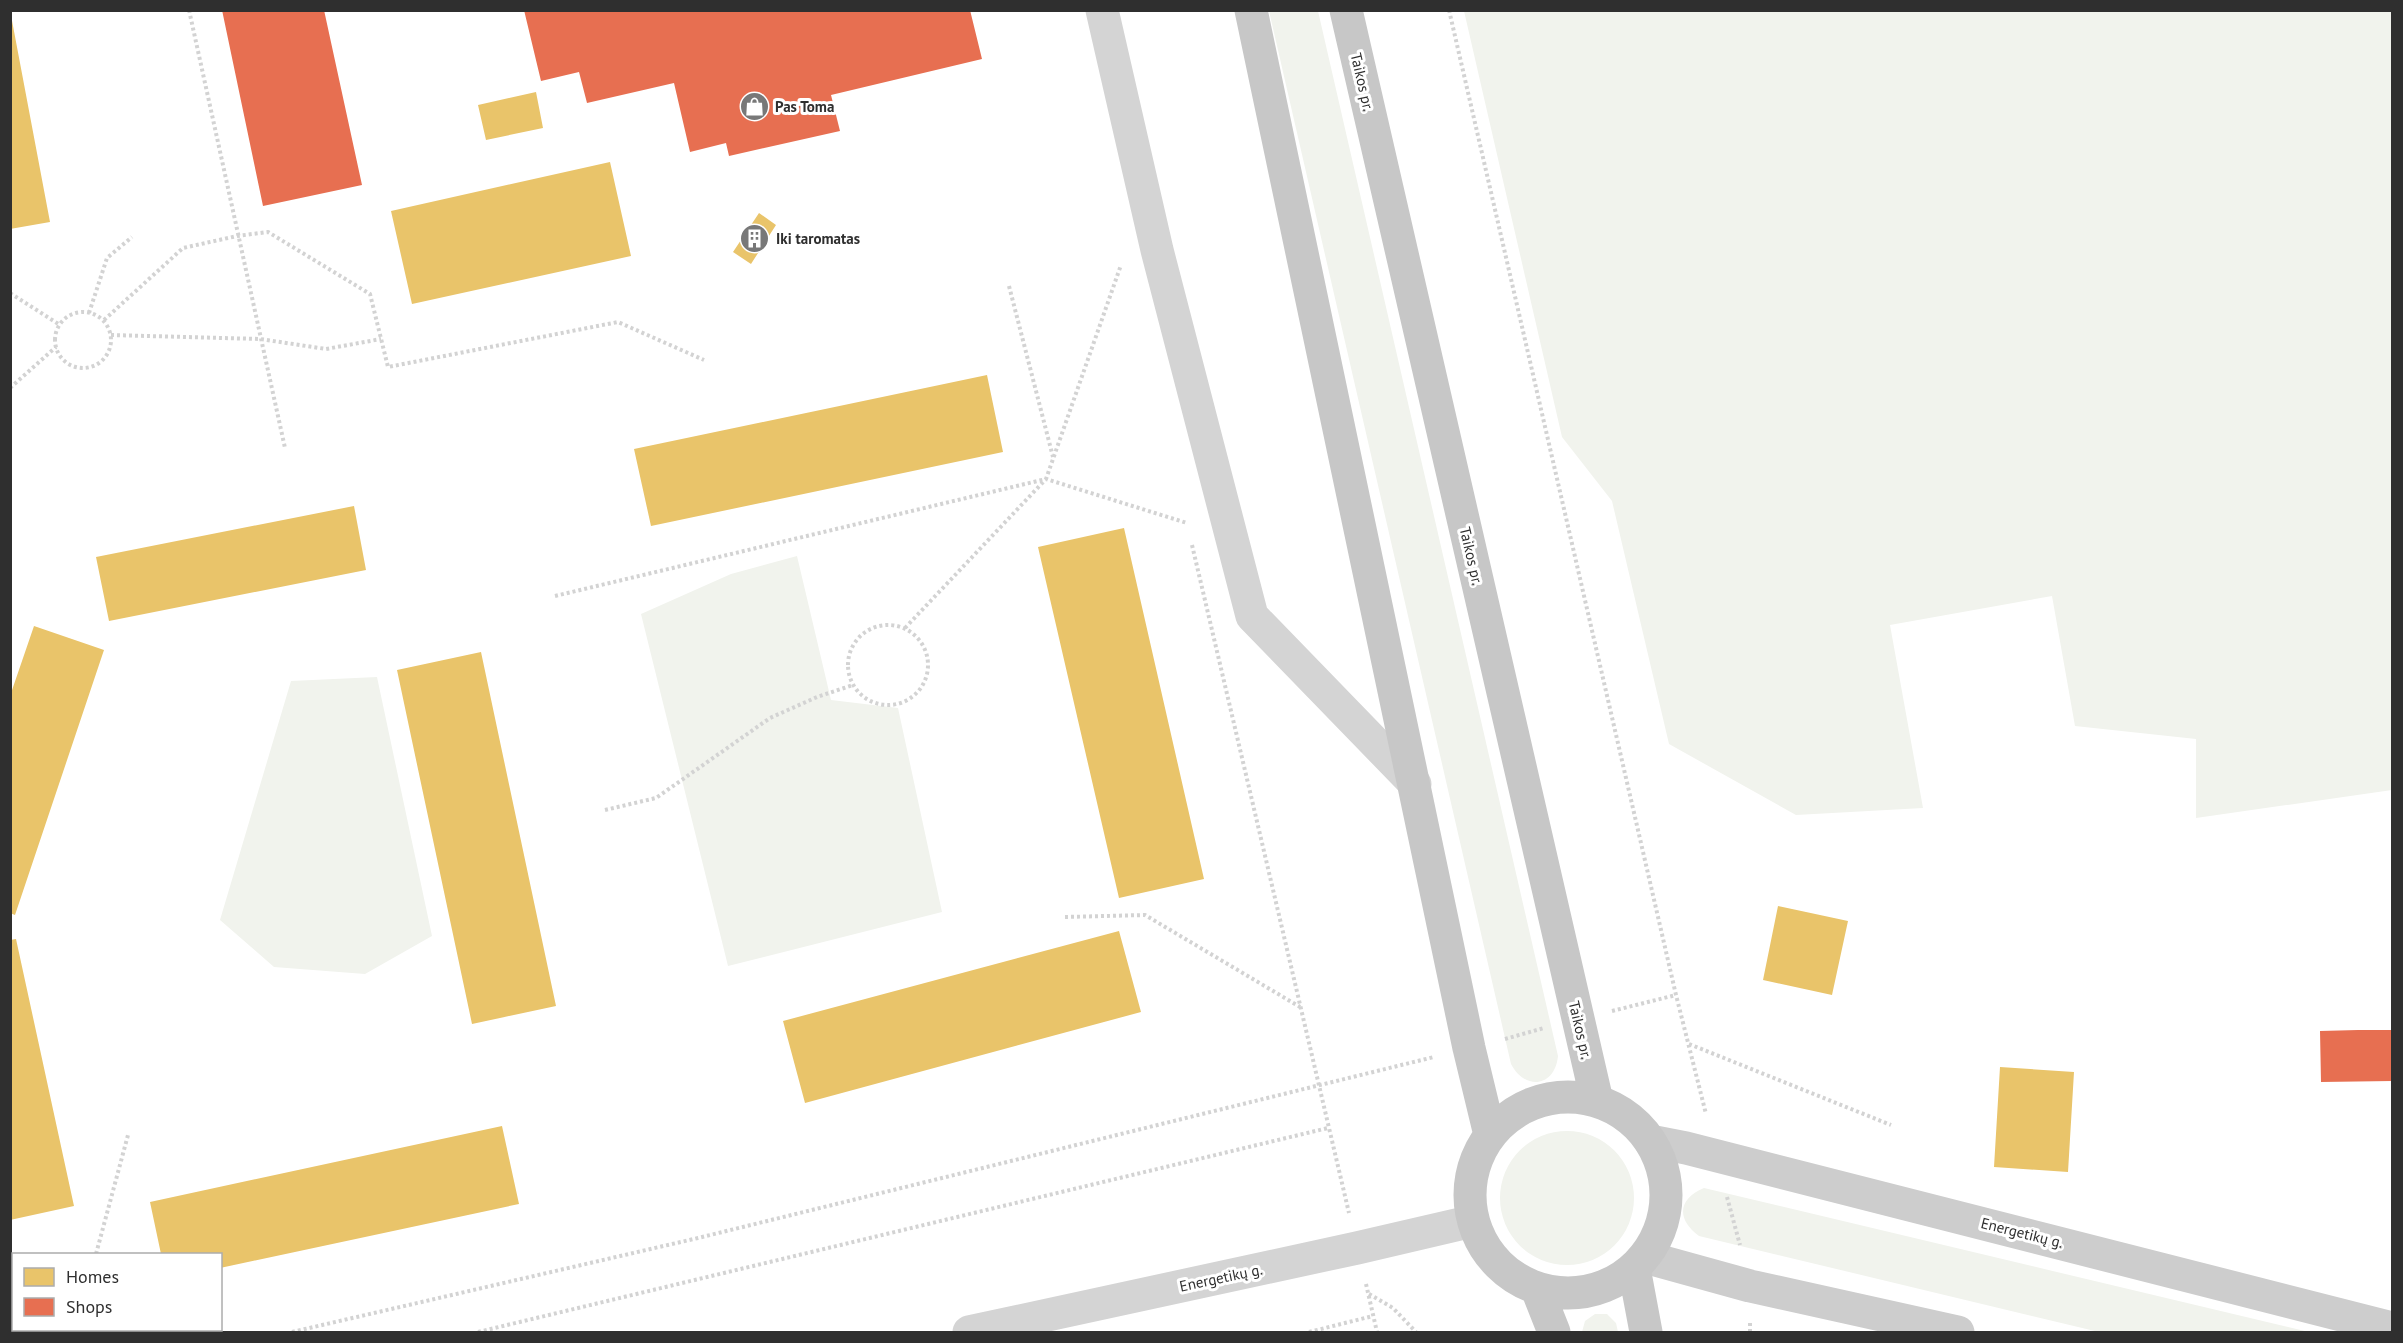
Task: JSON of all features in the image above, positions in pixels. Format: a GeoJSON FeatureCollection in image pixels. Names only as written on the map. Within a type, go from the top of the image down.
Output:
{"type":"FeatureCollection","features":[{"type":"Feature","properties":{"kind":"main road"},"geometry":{"type":"LineString","coordinates":[[1251,10],[1469,1048],[1490,1135]]}},
{"type":"Feature","properties":{"kind":"main road","name":"Taikos pr."},"geometry":{"type":"LineString","coordinates":[[1346,10],[1597,1101]]}},
{"type":"Feature","properties":{"kind":"main road"},"geometry":{"type":"LineString","coordinates":[[1567,1097],[1597,1101],[1626,1117],[1650,1141],[1663,1169],[1666,1200],[1660,1230],[1639,1263],[1605,1287],[1571,1294],[1537,1289],[1508,1273],[1486,1250],[1473,1221],[1470,1191],[1476,1161],[1490,1135],[1511,1115],[1538,1102],[1567,1097]]}},
{"type":"Feature","properties":{"kind":"main road","name":"Energetikų g."},"geometry":{"type":"LineString","coordinates":[[1650,1141],[2392,1328]]}},
{"type":"Feature","properties":{"kind":"main road"},"geometry":{"type":"LineString","coordinates":[[1639,1263],[1646,1332]]}},
{"type":"Feature","properties":{"kind":"main road"},"geometry":{"type":"LineString","coordinates":[[1639,1263],[1958,1332]]}},
{"type":"Feature","properties":{"kind":"main road"},"geometry":{"type":"LineString","coordinates":[[1537,1289],[1554,1332]]}},
{"type":"Feature","properties":{"kind":"street"},"geometry":{"type":"LineString","coordinates":[[1101,10],[1157,250],[1252,616],[1415,784]]}},
{"type":"Feature","properties":{"kind":"street","name":"Energetikų g."},"geometry":{"type":"LineString","coordinates":[[969,1332],[1473,1221]]}},
{"type":"Feature","properties":{"kind":"path"},"geometry":{"type":"LineString","coordinates":[[189,10],[285,448]]}},
{"type":"Feature","properties":{"kind":"path"},"geometry":{"type":"LineString","coordinates":[[1449,10],[1688,1044],[1716,1156]]}},
{"type":"Feature","properties":{"kind":"path"},"geometry":{"type":"LineString","coordinates":[[104,320],[183,248],[237,236],[268,232],[370,294],[388,367],[618,322],[704,360]]}},
{"type":"Feature","properties":{"kind":"path"},"geometry":{"type":"LineString","coordinates":[[89,312],[107,258],[132,237]]}},
{"type":"Feature","properties":{"kind":"path"},"geometry":{"type":"LineString","coordinates":[[905,628],[1046,479],[1124,258],[1127,270]]}},
{"type":"Feature","properties":{"kind":"path"},"geometry":{"type":"LineString","coordinates":[[1009,286],[1053,458]]}},
{"type":"Feature","properties":{"kind":"path"},"geometry":{"type":"LineString","coordinates":[[10,292],[60,325]]}},
{"type":"Feature","properties":{"kind":"path"},"geometry":{"type":"LineString","coordinates":[[89,312],[104,320],[111,335],[111,344],[108,354],[102,361],[84,368],[66,363],[56,346],[55,339],[60,325],[73,314],[89,312]]}},
{"type":"Feature","properties":{"kind":"path"},"geometry":{"type":"LineString","coordinates":[[111,335],[260,339],[326,349],[381,339]]}},
{"type":"Feature","properties":{"kind":"path"},"geometry":{"type":"LineString","coordinates":[[10,388],[56,346]]}},
{"type":"Feature","properties":{"kind":"path"},"geometry":{"type":"LineString","coordinates":[[555,596],[1046,479],[1187,523],[1184,512]]}},
{"type":"Feature","properties":{"kind":"path"},"geometry":{"type":"LineString","coordinates":[[478,1332],[1328,1128],[1190,535]]}},
{"type":"Feature","properties":{"kind":"path"},"geometry":{"type":"LineString","coordinates":[[889,625],[905,628],[915,635],[926,651],[929,665],[927,678],[916,695],[905,703],[891,706],[877,704],[864,698],[853,686],[849,672],[849,659],[860,636],[872,628],[889,625]]}},
{"type":"Feature","properties":{"kind":"path"},"geometry":{"type":"LineString","coordinates":[[605,810],[656,798],[770,718],[817,697],[853,686]]}},
{"type":"Feature","properties":{"kind":"path"},"geometry":{"type":"LineString","coordinates":[[1065,917],[1145,915],[1301,1008]]}},
{"type":"Feature","properties":{"kind":"path"},"geometry":{"type":"LineString","coordinates":[[1688,1044],[1892,1125]]}},
{"type":"Feature","properties":{"kind":"path"},"geometry":{"type":"LineString","coordinates":[[292,1332],[698,1238],[1319,1084]]}},
{"type":"Feature","properties":{"kind":"path"},"geometry":{"type":"LineString","coordinates":[[96,1253],[128,1135]]}},
{"type":"Feature","properties":{"kind":"path"},"geometry":{"type":"LineString","coordinates":[[1368,1293],[1393,1308],[1416,1332]]}},
{"type":"Feature","properties":{"kind":"path"},"geometry":{"type":"LineString","coordinates":[[1309,1332],[1373,1316]]}},
{"type":"Feature","properties":{"kind":"shaded area"},"geometry":{"type":"Polygon","coordinates":[[[1269,11],[1318,11],[1558,1056],[1551,1074],[1539,1082],[1531,1082],[1524,1078],[1511,1064],[1269,11]]]}},
{"type":"Feature","properties":{"kind":"shaded area"},"geometry":{"type":"Polygon","coordinates":[[[1464,11],[2392,11],[2392,790],[2196,818],[2196,739],[2075,726],[2052,596],[1890,625],[1923,808],[1796,815],[1669,744],[1612,501],[1562,437],[1464,11]]]}},
{"type":"Feature","properties":{"kind":"shaded area"},"geometry":{"type":"Polygon","coordinates":[[[797,556],[831,700],[898,708],[942,912],[728,966],[641,614],[731,574],[797,556]]]}},
{"type":"Feature","properties":{"kind":"shaded area"},"geometry":{"type":"Polygon","coordinates":[[[377,677],[432,936],[365,974],[274,967],[220,920],[291,681],[377,677]]]}},
{"type":"Feature","properties":{"kind":"shaded area"},"geometry":{"type":"Polygon","coordinates":[[[1567,1131],[1593,1136],[1614,1151],[1629,1172],[1634,1198],[1629,1224],[1614,1245],[1593,1260],[1567,1265],[1541,1260],[1520,1245],[1505,1224],[1500,1198],[1505,1172],[1520,1151],[1541,1136],[1567,1131]]]}},
{"type":"Feature","properties":{"kind":"shaded area"},"geometry":{"type":"Polygon","coordinates":[[[1704,1188],[2309,1332],[2099,1332],[1699,1236],[1686,1223],[1683,1210],[1689,1198],[1704,1188]]]}},
{"type":"Feature","properties":{"kind":"shaded area"},"geometry":{"type":"Polygon","coordinates":[[[1595,1314],[1607,1314],[1616,1323],[1618,1332],[1582,1332],[1585,1321],[1595,1314]]]}},
{"type":"Feature","properties":{"kind":"building: Homes"},"geometry":{"type":"Polygon","coordinates":[[[10,10],[50,222],[10,229],[10,10]]]}},
{"type":"Feature","properties":{"kind":"building: Homes"},"geometry":{"type":"Polygon","coordinates":[[[536,92],[543,128],[486,140],[478,105],[536,92]]]}},
{"type":"Feature","properties":{"kind":"building: Homes"},"geometry":{"type":"Polygon","coordinates":[[[610,162],[631,256],[412,304],[391,211],[610,162]]]}},
{"type":"Feature","properties":{"kind":"building: Homes","name":"Iki taromatas"},"geometry":{"type":"Polygon","coordinates":[[[759,213],[776,225],[751,264],[733,252],[759,213]]]}},
{"type":"Feature","properties":{"kind":"building: Homes"},"geometry":{"type":"Polygon","coordinates":[[[987,375],[1003,452],[651,526],[634,449],[987,375]]]}},
{"type":"Feature","properties":{"kind":"building: Homes"},"geometry":{"type":"Polygon","coordinates":[[[354,506],[366,570],[109,621],[96,557],[354,506]]]}},
{"type":"Feature","properties":{"kind":"building: Homes"},"geometry":{"type":"Polygon","coordinates":[[[1124,528],[1204,879],[1119,898],[1038,547],[1124,528]]]}},
{"type":"Feature","properties":{"kind":"building: Homes"},"geometry":{"type":"Polygon","coordinates":[[[34,626],[104,650],[15,915],[10,913],[10,696],[34,626]]]}},
{"type":"Feature","properties":{"kind":"building: Homes"},"geometry":{"type":"Polygon","coordinates":[[[481,652],[556,1006],[472,1024],[397,670],[481,652]]]}},
{"type":"Feature","properties":{"kind":"building: Homes"},"geometry":{"type":"Polygon","coordinates":[[[1778,906],[1848,921],[1832,995],[1763,980],[1778,906]]]}},
{"type":"Feature","properties":{"kind":"building: Homes"},"geometry":{"type":"Polygon","coordinates":[[[1119,931],[1141,1012],[805,1103],[783,1021],[1119,931]]]}},
{"type":"Feature","properties":{"kind":"building: Homes"},"geometry":{"type":"Polygon","coordinates":[[[16,939],[74,1206],[10,1220],[10,940],[16,939]]]}},
{"type":"Feature","properties":{"kind":"building: Homes"},"geometry":{"type":"Polygon","coordinates":[[[2000,1067],[2074,1072],[2068,1172],[1994,1167],[2000,1067]]]}},
{"type":"Feature","properties":{"kind":"building: Homes"},"geometry":{"type":"Polygon","coordinates":[[[502,1126],[519,1204],[222,1268],[222,1253],[161,1253],[150,1202],[502,1126]]]}},
{"type":"Feature","properties":{"kind":"building: Shops"},"geometry":{"type":"Polygon","coordinates":[[[222,10],[324,10],[362,185],[263,206],[222,10]]]}},
{"type":"Feature","properties":{"kind":"building: Shops"},"geometry":{"type":"Polygon","coordinates":[[[524,10],[970,10],[982,59],[831,95],[840,131],[729,156],[726,143],[690,152],[674,83],[587,103],[579,72],[541,81],[524,10]]]}},
{"type":"Feature","properties":{"kind":"building: Shops"},"geometry":{"type":"Polygon","coordinates":[[[2392,1030],[2392,1081],[2321,1082],[2320,1031],[2392,1030]]]}},
{"type":"Feature","properties":{"kind":"place","name":"Pas Toma"},"geometry":{"type":"Point","coordinates":[754,107]}},
{"type":"Feature","properties":{"kind":"place","name":"Iki taromatas"},"geometry":{"type":"Point","coordinates":[755,239]}}]}
